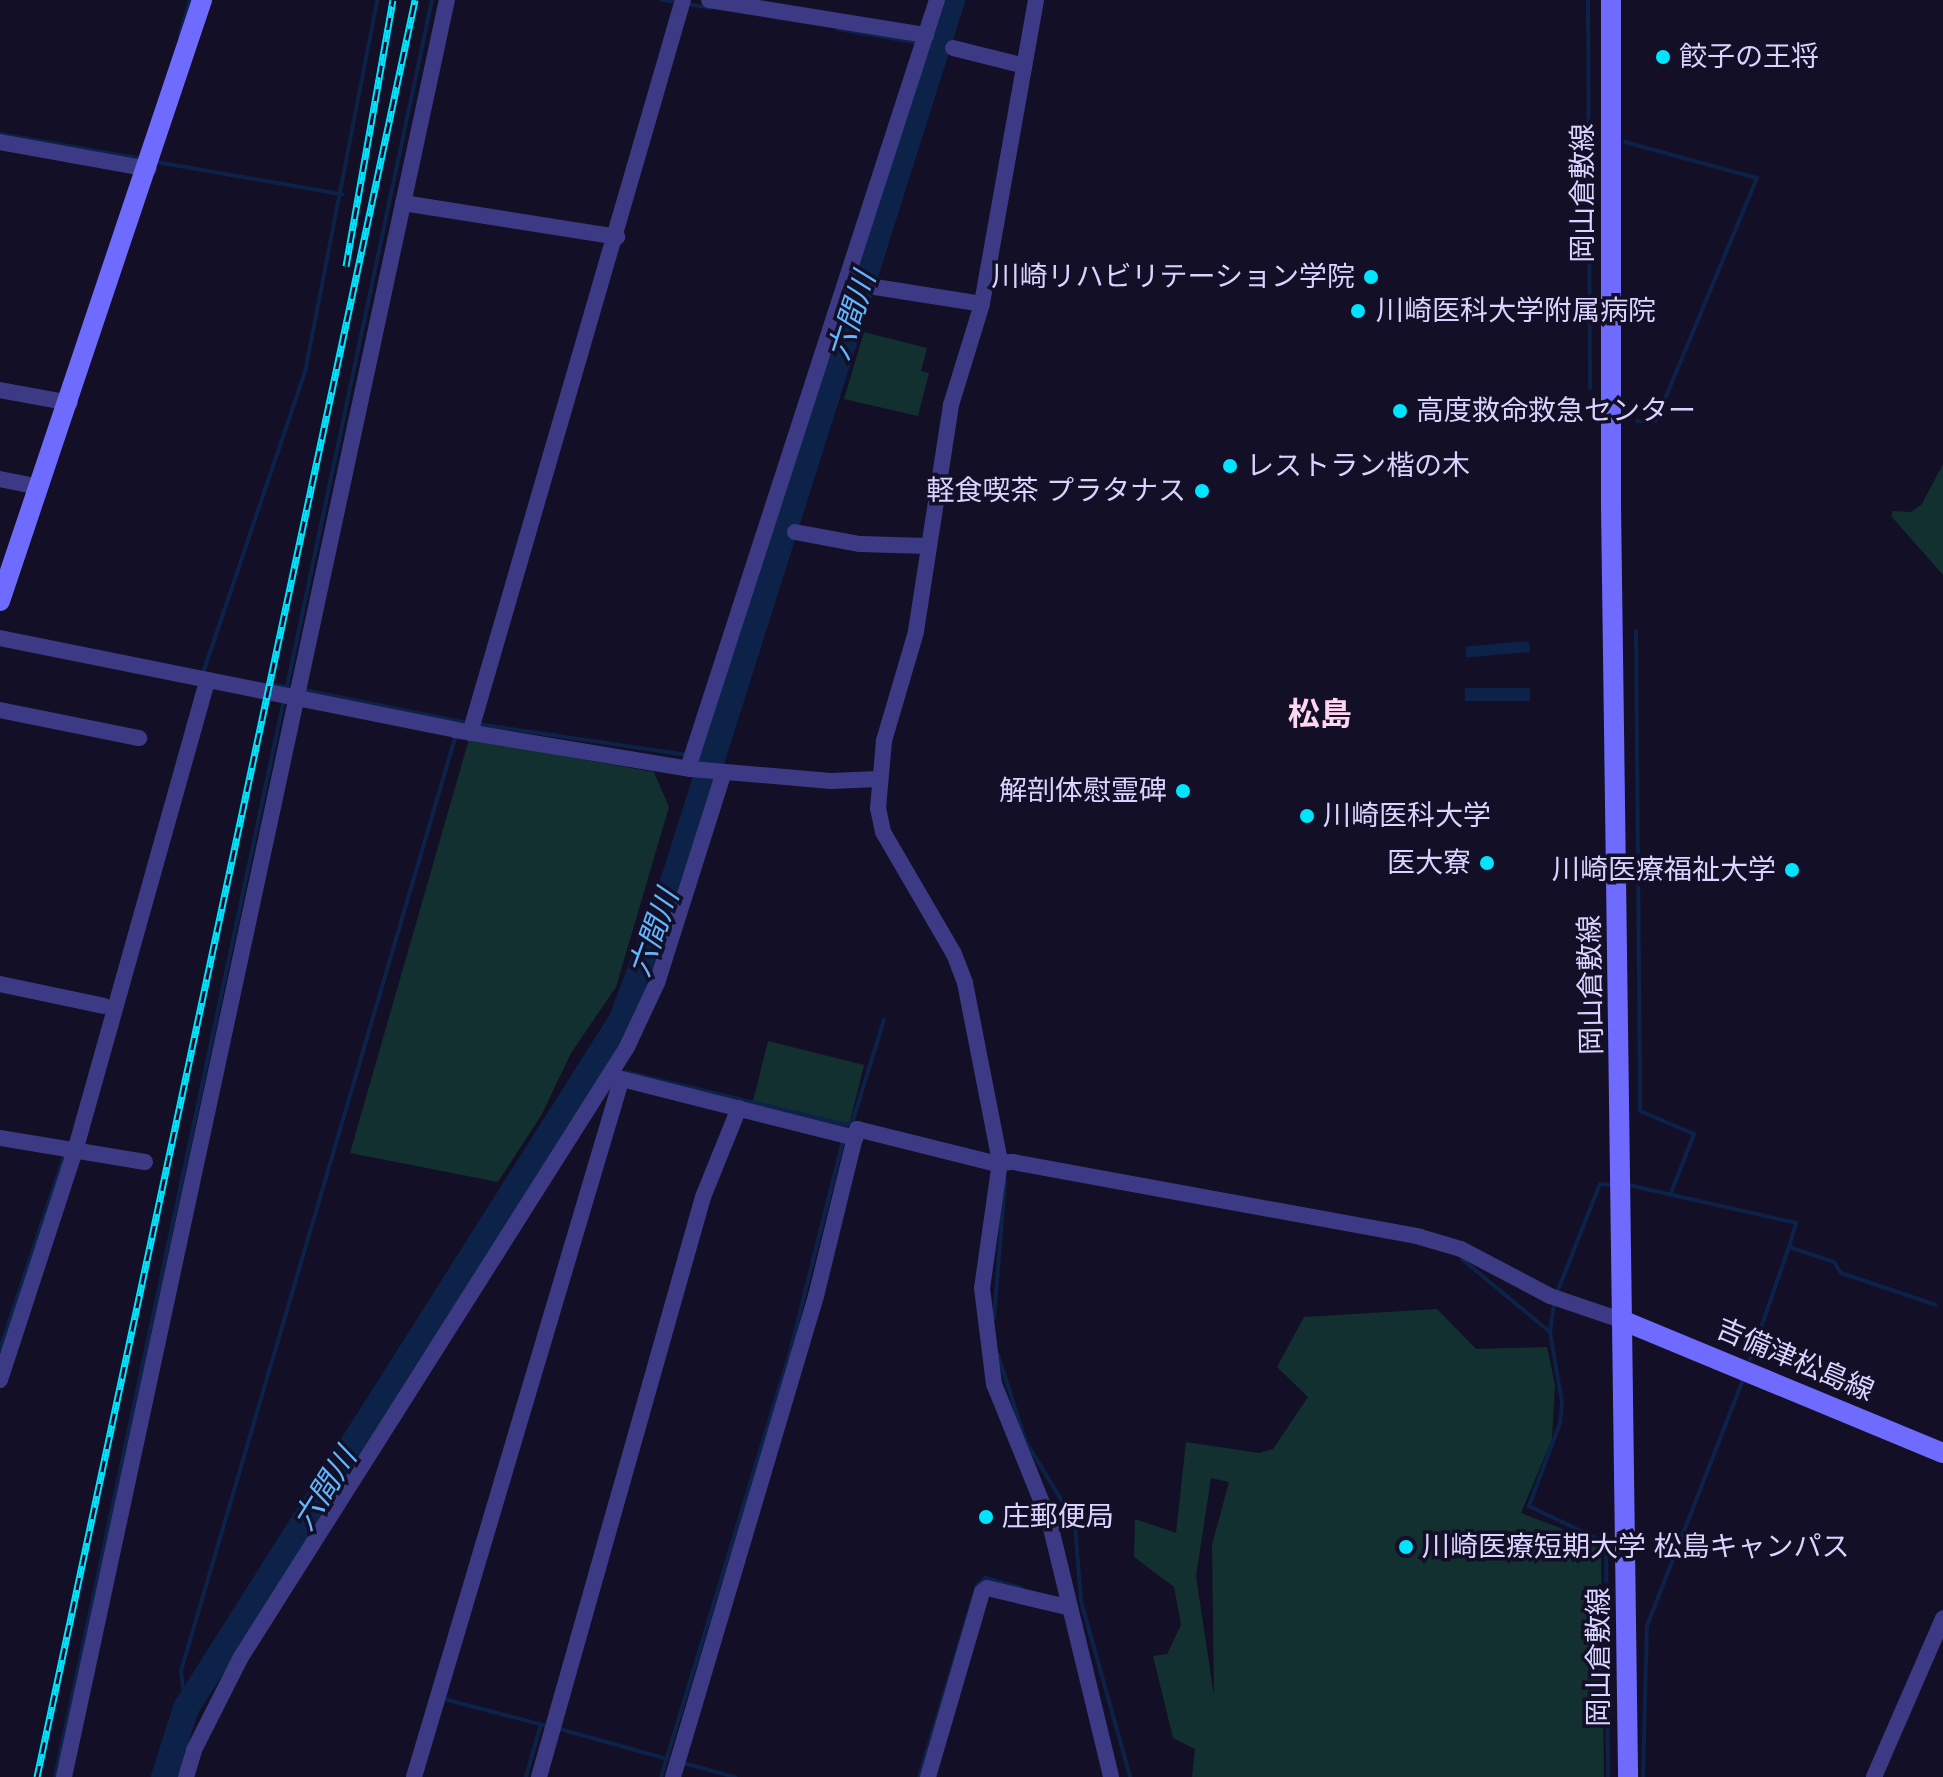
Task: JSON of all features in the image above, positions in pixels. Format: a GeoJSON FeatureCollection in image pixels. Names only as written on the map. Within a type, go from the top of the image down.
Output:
{"type":"FeatureCollection","features":[{"type":"Feature","properties":{"kind":"main road"},"geometry":{"type":"LineString","coordinates":[[0,601],[33,486],[202,0]]}},
{"type":"Feature","properties":{"kind":"main road","name":"岡山倉敷線"},"geometry":{"type":"LineString","coordinates":[[1611,0],[1611,506],[1628,1777]]}},
{"type":"Feature","properties":{"kind":"main road","name":"吉備津松島線"},"geometry":{"type":"LineString","coordinates":[[1624,1321],[1943,1453]]}},
{"type":"Feature","properties":{"kind":"street"},"geometry":{"type":"LineString","coordinates":[[64,1777],[291,694],[447,0]]}},
{"type":"Feature","properties":{"kind":"street"},"geometry":{"type":"LineString","coordinates":[[709,0],[925,40]]}},
{"type":"Feature","properties":{"kind":"street"},"geometry":{"type":"LineString","coordinates":[[690,762],[937,0]]}},
{"type":"Feature","properties":{"kind":"street"},"geometry":{"type":"LineString","coordinates":[[1036,0],[1021,65],[982,304],[951,405],[916,632],[884,741],[879,779],[883,832],[954,954],[965,983],[1000,1162],[983,1264],[983,1316],[994,1384],[1049,1520],[1066,1602],[1111,1777]]}},
{"type":"Feature","properties":{"kind":"street"},"geometry":{"type":"LineString","coordinates":[[466,728],[683,3]]}},
{"type":"Feature","properties":{"kind":"street"},"geometry":{"type":"LineString","coordinates":[[953,48],[1021,65]]}},
{"type":"Feature","properties":{"kind":"street"},"geometry":{"type":"LineString","coordinates":[[0,142],[146,165]]}},
{"type":"Feature","properties":{"kind":"street"},"geometry":{"type":"LineString","coordinates":[[403,203],[611,236]]}},
{"type":"Feature","properties":{"kind":"street"},"geometry":{"type":"LineString","coordinates":[[875,287],[982,304]]}},
{"type":"Feature","properties":{"kind":"street"},"geometry":{"type":"LineString","coordinates":[[0,390],[63,402]]}},
{"type":"Feature","properties":{"kind":"street"},"geometry":{"type":"LineString","coordinates":[[0,479],[33,486]]}},
{"type":"Feature","properties":{"kind":"street"},"geometry":{"type":"LineString","coordinates":[[795,532],[860,544],[927,546]]}},
{"type":"Feature","properties":{"kind":"street"},"geometry":{"type":"LineString","coordinates":[[0,638],[202,681],[291,694],[466,728],[690,762],[721,772],[830,781],[879,779]]}},
{"type":"Feature","properties":{"kind":"street"},"geometry":{"type":"LineString","coordinates":[[0,1380],[69,1150],[202,681]]}},
{"type":"Feature","properties":{"kind":"street"},"geometry":{"type":"LineString","coordinates":[[0,710],[139,738]]}},
{"type":"Feature","properties":{"kind":"street"},"geometry":{"type":"LineString","coordinates":[[414,1777],[616,1075],[657,983],[721,772]]}},
{"type":"Feature","properties":{"kind":"street"},"geometry":{"type":"LineString","coordinates":[[0,984],[104,1006]]}},
{"type":"Feature","properties":{"kind":"street"},"geometry":{"type":"LineString","coordinates":[[616,1075],[848,1136]]}},
{"type":"Feature","properties":{"kind":"street"},"geometry":{"type":"LineString","coordinates":[[186,1777],[194,1750],[241,1657],[616,1075]]}},
{"type":"Feature","properties":{"kind":"street"},"geometry":{"type":"LineString","coordinates":[[539,1777],[703,1197],[739,1108]]}},
{"type":"Feature","properties":{"kind":"street"},"geometry":{"type":"LineString","coordinates":[[676,1767],[816,1296],[848,1136],[857,1129],[1000,1162],[1420,1237],[1461,1249],[1554,1298],[1624,1321]]}},
{"type":"Feature","properties":{"kind":"street"},"geometry":{"type":"LineString","coordinates":[[0,1138],[145,1162]]}},
{"type":"Feature","properties":{"kind":"street"},"geometry":{"type":"LineString","coordinates":[[928,1777],[982,1592],[987,1588],[1066,1602]]}},
{"type":"Feature","properties":{"kind":"street"},"geometry":{"type":"LineString","coordinates":[[1874,1777],[1943,1618]]}},
{"type":"Feature","properties":{"kind":"green space"},"geometry":{"type":"Polygon","coordinates":[[[864,332],[927,348],[921,371],[929,373],[918,416],[844,399],[864,332]]]}},
{"type":"Feature","properties":{"kind":"green space"},"geometry":{"type":"Polygon","coordinates":[[[1943,464],[1943,575],[1891,516],[1893,511],[1911,512],[1922,504],[1943,464]]]}},
{"type":"Feature","properties":{"kind":"green space"},"geometry":{"type":"Polygon","coordinates":[[[469,739],[654,772],[669,807],[616,987],[571,1053],[542,1114],[498,1182],[350,1153],[469,739]]]}},
{"type":"Feature","properties":{"kind":"green space"},"geometry":{"type":"Polygon","coordinates":[[[768,1041],[864,1065],[849,1126],[753,1102],[768,1041]]]}},
{"type":"Feature","properties":{"kind":"green space","name":"川崎医療短期大学 松島キャンパス"},"geometry":{"type":"Polygon","coordinates":[[[1437,1309],[1476,1349],[1547,1347],[1555,1385],[1552,1439],[1521,1513],[1597,1542],[1601,1550],[1604,1777],[1192,1777],[1195,1749],[1173,1738],[1153,1656],[1167,1654],[1181,1625],[1174,1587],[1134,1557],[1135,1519],[1176,1533],[1186,1442],[1259,1453],[1273,1449],[1308,1397],[1277,1367],[1304,1317],[1437,1309]],[[1211,1478],[1196,1576],[1214,1696],[1212,1545],[1229,1482],[1211,1478]]]}},
{"type":"Feature","properties":{"kind":"water"},"geometry":{"type":"Polygon","coordinates":[[[1529,641],[1530,652],[1466,658],[1465,647],[1529,641]]]}},
{"type":"Feature","properties":{"kind":"water"},"geometry":{"type":"Polygon","coordinates":[[[1465,688],[1530,688],[1530,701],[1465,701],[1465,688]]]}},
{"type":"Feature","properties":{"kind":"waterway"},"geometry":{"type":"LineString","coordinates":[[180,35],[190,0]]}},
{"type":"Feature","properties":{"kind":"waterway"},"geometry":{"type":"LineString","coordinates":[[203,673],[305,372],[377,0]]}},
{"type":"Feature","properties":{"kind":"waterway"},"geometry":{"type":"LineString","coordinates":[[286,691],[432,0]]}},
{"type":"Feature","properties":{"kind":"waterway"},"geometry":{"type":"LineString","coordinates":[[662,0],[676,2]]}},
{"type":"Feature","properties":{"kind":"waterway","name":"六間川"},"geometry":{"type":"LineString","coordinates":[[164,1777],[186,1708],[621,1021],[669,895],[952,0]]}},
{"type":"Feature","properties":{"kind":"waterway"},"geometry":{"type":"LineString","coordinates":[[1588,0],[1590,388]]}},
{"type":"Feature","properties":{"kind":"waterway"},"geometry":{"type":"LineString","coordinates":[[688,4],[711,8]]}},
{"type":"Feature","properties":{"kind":"waterway"},"geometry":{"type":"LineString","coordinates":[[838,29],[920,43]]}},
{"type":"Feature","properties":{"kind":"waterway","name":"六間川"},"geometry":{"type":"LineString","coordinates":[[929,44],[939,46]]}},
{"type":"Feature","properties":{"kind":"waterway"},"geometry":{"type":"LineString","coordinates":[[0,134],[143,159]]}},
{"type":"Feature","properties":{"kind":"waterway"},"geometry":{"type":"LineString","coordinates":[[1625,142],[1757,178],[1656,421],[1637,421]]}},
{"type":"Feature","properties":{"kind":"waterway"},"geometry":{"type":"LineString","coordinates":[[156,162],[342,194]]}},
{"type":"Feature","properties":{"kind":"waterway"},"geometry":{"type":"LineString","coordinates":[[1636,631],[1640,1111],[1694,1134],[1671,1193]]}},
{"type":"Feature","properties":{"kind":"waterway"},"geometry":{"type":"LineString","coordinates":[[275,685],[296,689]]}},
{"type":"Feature","properties":{"kind":"waterway"},"geometry":{"type":"LineString","coordinates":[[304,690],[468,723]]}},
{"type":"Feature","properties":{"kind":"waterway"},"geometry":{"type":"LineString","coordinates":[[55,1777],[284,700]]}},
{"type":"Feature","properties":{"kind":"waterway"},"geometry":{"type":"LineString","coordinates":[[477,724],[686,755]]}},
{"type":"Feature","properties":{"kind":"waterway"},"geometry":{"type":"LineString","coordinates":[[186,1708],[181,1671],[456,735]]}},
{"type":"Feature","properties":{"kind":"waterway"},"geometry":{"type":"LineString","coordinates":[[695,756],[708,758]]}},
{"type":"Feature","properties":{"kind":"waterway"},"geometry":{"type":"LineString","coordinates":[[626,1072],[847,1125],[853,1120],[884,1020]]}},
{"type":"Feature","properties":{"kind":"waterway"},"geometry":{"type":"LineString","coordinates":[[599,1063],[609,1068]]}},
{"type":"Feature","properties":{"kind":"waterway"},"geometry":{"type":"LineString","coordinates":[[661,1777],[791,1348],[843,1141]]}},
{"type":"Feature","properties":{"kind":"waterway"},"geometry":{"type":"LineString","coordinates":[[0,1349],[65,1154]]}},
{"type":"Feature","properties":{"kind":"waterway"},"geometry":{"type":"LineString","coordinates":[[994,1318],[1005,1180]]}},
{"type":"Feature","properties":{"kind":"waterway"},"geometry":{"type":"LineString","coordinates":[[1556,1295],[1600,1184],[1616,1185]]}},
{"type":"Feature","properties":{"kind":"waterway"},"geometry":{"type":"LineString","coordinates":[[1628,1185],[1796,1223],[1789,1247],[1834,1262],[1841,1273],[1936,1305]]}},
{"type":"Feature","properties":{"kind":"waterway"},"geometry":{"type":"LineString","coordinates":[[1750,1359],[1789,1247]]}},
{"type":"Feature","properties":{"kind":"waterway"},"geometry":{"type":"LineString","coordinates":[[1462,1259],[1550,1332]]}},
{"type":"Feature","properties":{"kind":"waterway"},"geometry":{"type":"LineString","coordinates":[[1554,1304],[1550,1332],[1562,1402],[1560,1423],[1529,1506],[1606,1543],[1608,1777]]}},
{"type":"Feature","properties":{"kind":"waterway"},"geometry":{"type":"LineString","coordinates":[[998,1355],[1026,1442],[1062,1501],[1074,1511],[1081,1601],[1130,1777]]}},
{"type":"Feature","properties":{"kind":"waterway"},"geometry":{"type":"LineString","coordinates":[[1643,1777],[1647,1626],[1743,1380]]}},
{"type":"Feature","properties":{"kind":"waterway"},"geometry":{"type":"LineString","coordinates":[[919,1777],[977,1585],[986,1578],[1022,1588]]}},
{"type":"Feature","properties":{"kind":"waterway"},"geometry":{"type":"LineString","coordinates":[[444,1699],[547,1726]]}},
{"type":"Feature","properties":{"kind":"waterway"},"geometry":{"type":"LineString","coordinates":[[526,1777],[541,1724]]}},
{"type":"Feature","properties":{"kind":"waterway"},"geometry":{"type":"LineString","coordinates":[[556,1728],[667,1759]]}},
{"type":"Feature","properties":{"kind":"waterway"},"geometry":{"type":"LineString","coordinates":[[683,1763],[735,1777]]}},
{"type":"Feature","properties":{"kind":"railway"},"geometry":{"type":"LineString","coordinates":[[346,266],[393,0]]}},
{"type":"Feature","properties":{"kind":"railway"},"geometry":{"type":"LineString","coordinates":[[37,1777],[415,0]]}},
{"type":"Feature","properties":{"kind":"place","name":"餃子の王将"},"geometry":{"type":"Point","coordinates":[1663,57]}},
{"type":"Feature","properties":{"kind":"place","name":"川崎リハビリテーション学院"},"geometry":{"type":"Point","coordinates":[1371,277]}},
{"type":"Feature","properties":{"kind":"place","name":"川崎医科大学附属病院"},"geometry":{"type":"Point","coordinates":[1358,311]}},
{"type":"Feature","properties":{"kind":"place","name":"高度救命救急センター"},"geometry":{"type":"Point","coordinates":[1400,411]}},
{"type":"Feature","properties":{"kind":"place","name":"レストラン楷の木"},"geometry":{"type":"Point","coordinates":[1230,466]}},
{"type":"Feature","properties":{"kind":"place","name":"軽食喫茶 プラタナス"},"geometry":{"type":"Point","coordinates":[1202,491]}},
{"type":"Feature","properties":{"kind":"place","name":"解剖体慰霊碑"},"geometry":{"type":"Point","coordinates":[1183,791]}},
{"type":"Feature","properties":{"kind":"place","name":"川崎医科大学"},"geometry":{"type":"Point","coordinates":[1307,816]}},
{"type":"Feature","properties":{"kind":"place","name":"医大寮"},"geometry":{"type":"Point","coordinates":[1487,863]}},
{"type":"Feature","properties":{"kind":"place","name":"川崎医療福祉大学"},"geometry":{"type":"Point","coordinates":[1792,870]}},
{"type":"Feature","properties":{"kind":"place","name":"庄郵便局"},"geometry":{"type":"Point","coordinates":[986,1517]}},
{"type":"Feature","properties":{"kind":"place","name":"川崎医療短期大学 松島キャンパス"},"geometry":{"type":"Point","coordinates":[1406,1547]}},
{"type":"Feature","properties":{"kind":"district","name":"松島"},"geometry":{"type":"Point","coordinates":[1320,714]}}]}
